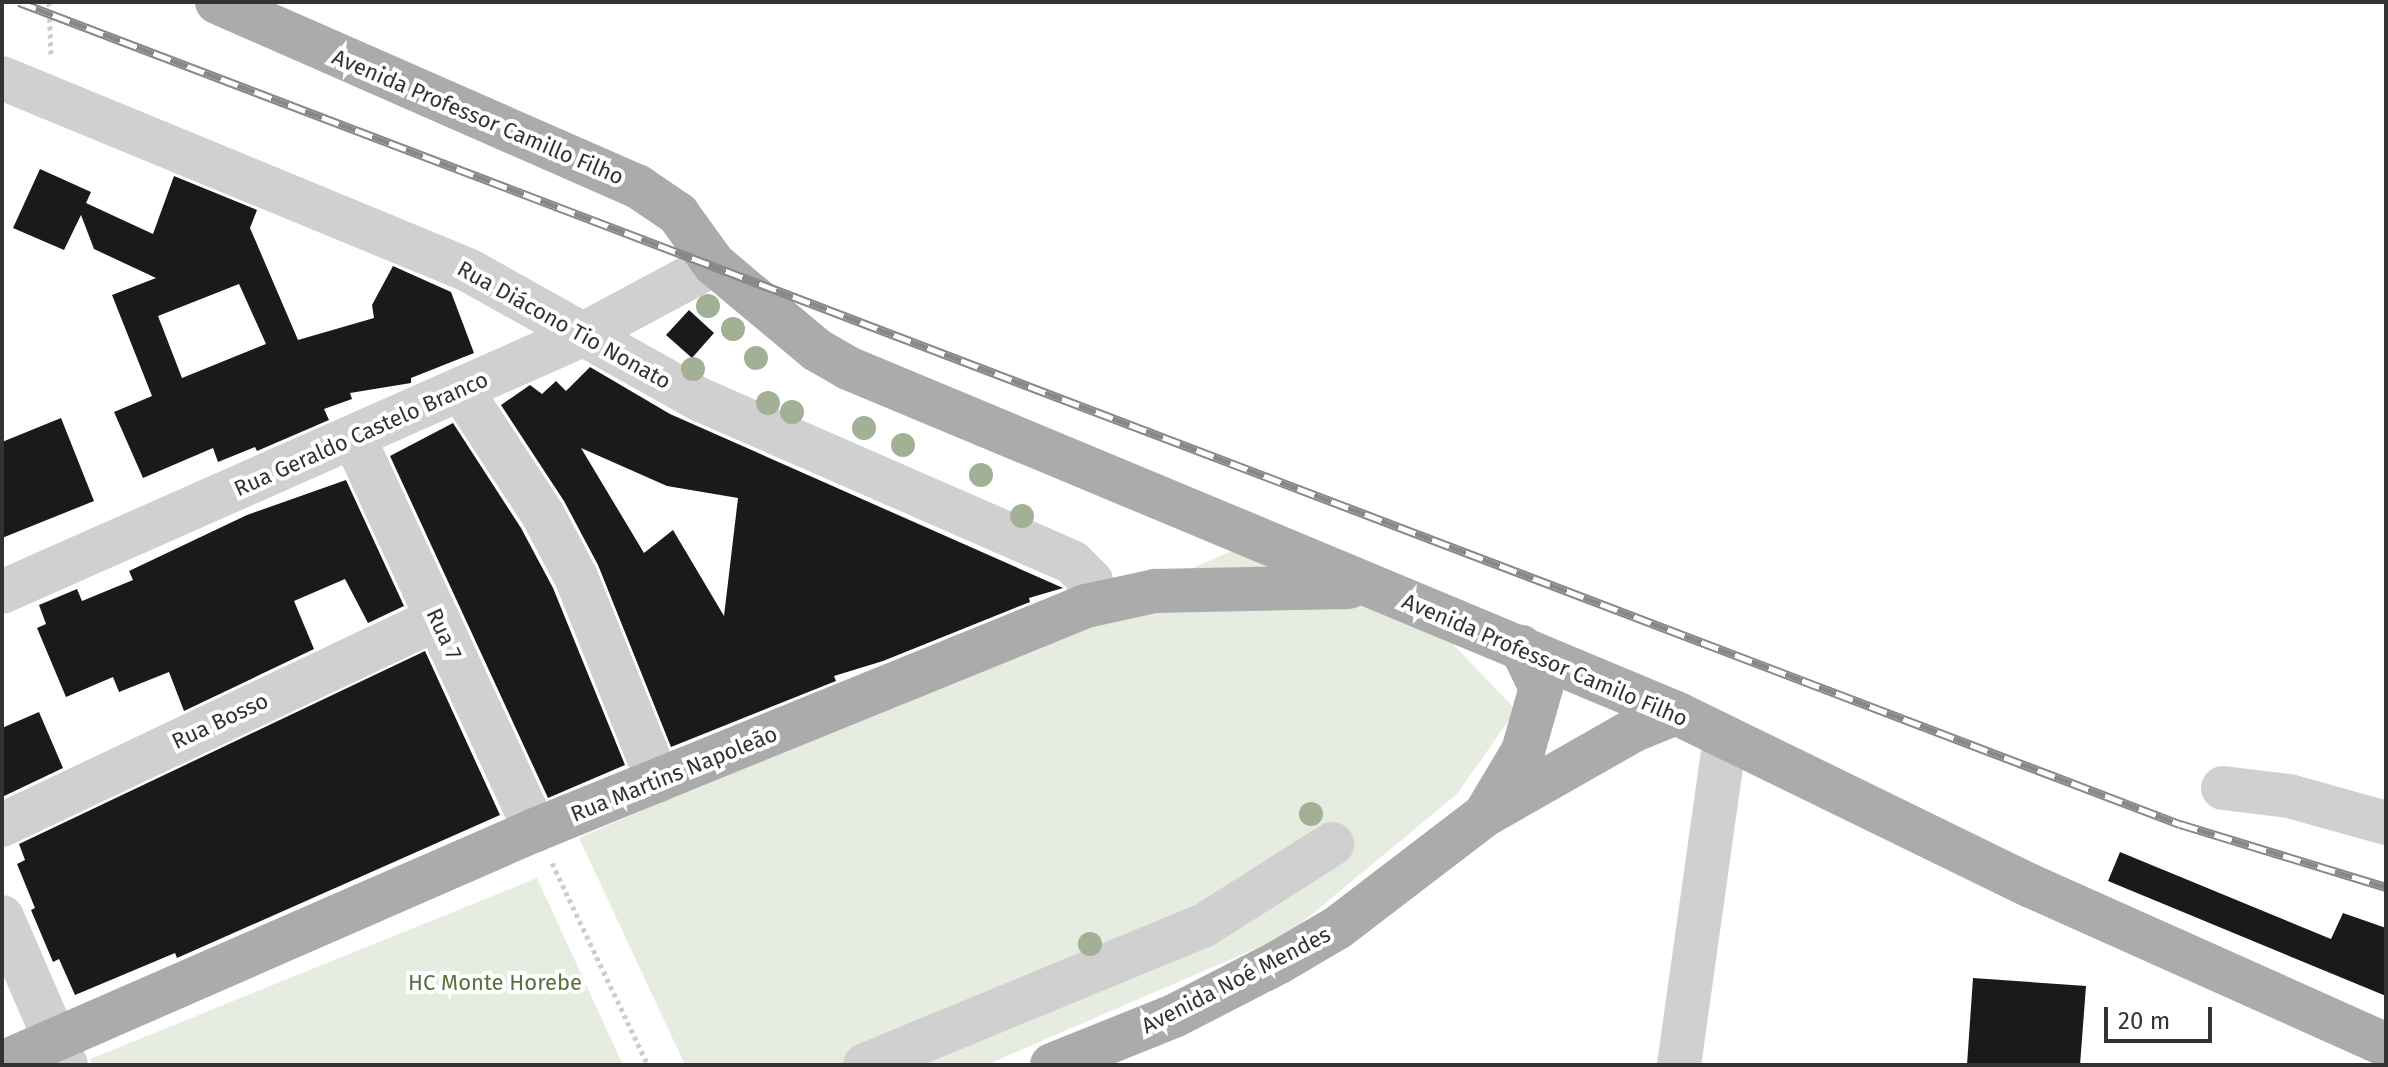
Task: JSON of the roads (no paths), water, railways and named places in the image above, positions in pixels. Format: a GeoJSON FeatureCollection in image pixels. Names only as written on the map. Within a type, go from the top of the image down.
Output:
{"type":"FeatureCollection","features":[{"type":"Feature","properties":{"kind":"main road","name":"Avenida Professor Camillo Filho"},"geometry":{"type":"LineString","coordinates":[[217,2],[607,169],[678,214],[714,264]]}},
{"type":"Feature","properties":{"kind":"main road","name":"Avenida Professor Camilo Filho"},"geometry":{"type":"LineString","coordinates":[[714,264],[817,350],[848,368],[1676,713],[2031,886],[2386,1045]]}},
{"type":"Feature","properties":{"kind":"main road","name":"Rua Martins Napoleão"},"geometry":{"type":"LineString","coordinates":[[2,1063],[61,1052],[535,830],[1086,606],[1170,590],[1371,587]]}},
{"type":"Feature","properties":{"kind":"main road"},"geometry":{"type":"LineString","coordinates":[[1485,815],[1523,751],[1541,688],[1521,647]]}},
{"type":"Feature","properties":{"kind":"main road"},"geometry":{"type":"LineString","coordinates":[[1485,815],[1634,730],[1676,713]]}},
{"type":"Feature","properties":{"kind":"main road","name":"Avenida Noé Mendes"},"geometry":{"type":"LineString","coordinates":[[1052,1065],[1174,1016],[1279,962],[1337,928],[1485,815]]}},
{"type":"Feature","properties":{"kind":"street","name":"Rua Diácono Tio Nonato"},"geometry":{"type":"LineString","coordinates":[[14,94],[468,270],[580,336],[701,400],[1072,562],[1091,581],[1086,606]]}},
{"type":"Feature","properties":{"kind":"street","name":"Rua Geraldo Castelo Branco"},"geometry":{"type":"LineString","coordinates":[[2,592],[580,336],[714,264]]}},
{"type":"Feature","properties":{"kind":"street"},"geometry":{"type":"LineString","coordinates":[[461,390],[543,515],[576,577],[658,781]]}},
{"type":"Feature","properties":{"kind":"street","name":"Rua 7"},"geometry":{"type":"LineString","coordinates":[[354,438],[535,830]]}},
{"type":"Feature","properties":{"kind":"street","name":"Rua Bosso"},"geometry":{"type":"LineString","coordinates":[[2,825],[437,618]]}},
{"type":"Feature","properties":{"kind":"street"},"geometry":{"type":"LineString","coordinates":[[1679,1065],[1725,738]]}},
{"type":"Feature","properties":{"kind":"street"},"geometry":{"type":"LineString","coordinates":[[2223,788],[2289,796],[2386,823]]}},
{"type":"Feature","properties":{"kind":"street"},"geometry":{"type":"LineString","coordinates":[[865,1065],[1203,926],[1332,844]]}},
{"type":"Feature","properties":{"kind":"street"},"geometry":{"type":"LineString","coordinates":[[2,917],[61,1052]]}},
{"type":"Feature","properties":{"kind":"railway"},"geometry":{"type":"LineString","coordinates":[[19,2],[2180,824],[2386,887]]}},
{"type":"Feature","properties":{"kind":"park label","name":"HC Monte Horebe"},"geometry":{"type":"Point","coordinates":[495,983]}}]}
